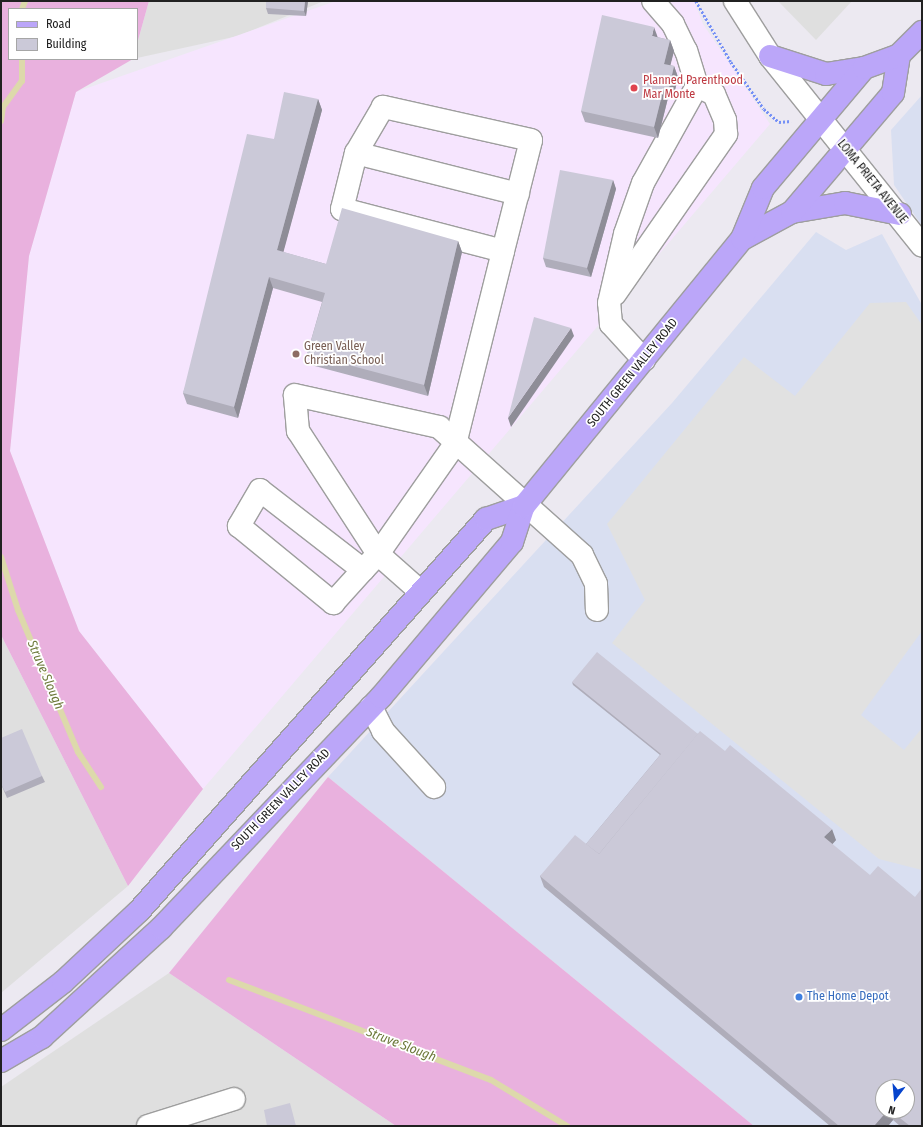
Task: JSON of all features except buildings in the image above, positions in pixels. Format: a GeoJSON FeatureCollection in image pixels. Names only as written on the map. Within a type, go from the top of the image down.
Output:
{"type":"FeatureCollection","features":[{"type":"Feature","properties":{"kind":"main road"},"geometry":{"type":"LineString","coordinates":[[770,56],[826,74],[864,68],[900,55],[922,32]]}},
{"type":"Feature","properties":{"kind":"main road","name":"SOUTH GREEN VALLEY ROAD"},"geometry":{"type":"LineString","coordinates":[[742,239],[792,212],[844,148],[893,93],[900,55]]}},
{"type":"Feature","properties":{"kind":"main road","name":"SOUTH GREEN VALLEY ROAD"},"geometry":{"type":"LineString","coordinates":[[1,1061],[42,1037],[161,928],[371,707],[512,542],[524,506],[742,239],[763,188],[864,68]]}},
{"type":"Feature","properties":{"kind":"main road"},"geometry":{"type":"LineString","coordinates":[[792,212],[845,203],[900,214]]}},
{"type":"Feature","properties":{"kind":"main road"},"geometry":{"type":"LineString","coordinates":[[1,1030],[63,982],[139,911],[486,519],[524,506]]}},
{"type":"Feature","properties":{"kind":"street"},"geometry":{"type":"LineString","coordinates":[[644,360],[611,324],[609,303],[625,234],[643,183],[697,86],[686,51],[673,24],[653,1]]}},
{"type":"Feature","properties":{"kind":"street","name":"LOMA PRIETA AVENUE"},"geometry":{"type":"LineString","coordinates":[[735,1],[770,56],[844,148],[900,214],[922,246]]}},
{"type":"Feature","properties":{"kind":"street"},"geometry":{"type":"LineString","coordinates":[[609,303],[726,134],[725,120],[714,94],[697,86]]}},
{"type":"Feature","properties":{"kind":"street"},"geometry":{"type":"LineString","coordinates":[[363,570],[260,490],[239,526],[333,603],[378,554],[455,444],[531,140],[383,107],[356,153],[342,209],[503,251]]}},
{"type":"Feature","properties":{"kind":"street"},"geometry":{"type":"LineString","coordinates":[[356,153],[518,194]]}},
{"type":"Feature","properties":{"kind":"street"},"geometry":{"type":"LineString","coordinates":[[421,592],[378,554],[298,431],[295,394],[439,427],[455,444],[587,563],[596,584],[597,610]]}},
{"type":"Feature","properties":{"kind":"street"},"geometry":{"type":"LineString","coordinates":[[371,707],[383,731],[434,787]]}},
{"type":"Feature","properties":{"kind":"street"},"geometry":{"type":"LineString","coordinates":[[148,1126],[234,1099]]}},
{"type":"Feature","properties":{"kind":"path"},"geometry":{"type":"LineString","coordinates":[[696,1],[731,62],[764,109],[779,122]]}},
{"type":"Feature","properties":{"kind":"shaded area"},"geometry":{"type":"Polygon","coordinates":[[[1,1],[149,1],[138,40],[138,8],[8,8],[8,60],[131,60],[76,92],[29,256],[10,451],[79,631],[203,789],[128,886],[1,635],[1,1]]]}},
{"type":"Feature","properties":{"kind":"shaded area"},"geometry":{"type":"Polygon","coordinates":[[[149,1],[324,1],[238,36],[138,58],[138,40],[149,1]]]}},
{"type":"Feature","properties":{"kind":"shaded area","name":"Green Valley Christian School"},"geometry":{"type":"Polygon","coordinates":[[[336,1],[694,1],[703,24],[770,124],[203,789],[79,631],[10,451],[29,256],[76,92],[336,1]]]}},
{"type":"Feature","properties":{"kind":"shaded area"},"geometry":{"type":"Polygon","coordinates":[[[778,1],[852,1],[816,40],[778,1]]]}},
{"type":"Feature","properties":{"kind":"shaded area"},"geometry":{"type":"Polygon","coordinates":[[[922,95],[922,226],[894,185],[891,130],[922,95]]]}},
{"type":"Feature","properties":{"kind":"shaded area"},"geometry":{"type":"Polygon","coordinates":[[[816,232],[846,250],[882,234],[922,305],[922,1126],[754,1126],[328,777],[672,403],[816,232]]]}},
{"type":"Feature","properties":{"kind":"shaded area"},"geometry":{"type":"Polygon","coordinates":[[[906,302],[922,325],[922,631],[861,715],[904,750],[922,728],[922,870],[879,859],[612,643],[645,600],[607,524],[744,357],[795,396],[870,303],[906,302]]]}},
{"type":"Feature","properties":{"kind":"shaded area"},"geometry":{"type":"Polygon","coordinates":[[[1,635],[128,886],[1,993],[1,635]]]}},
{"type":"Feature","properties":{"kind":"shaded area"},"geometry":{"type":"Polygon","coordinates":[[[328,777],[754,1126],[396,1126],[169,973],[328,777]]]}},
{"type":"Feature","properties":{"kind":"shaded area"},"geometry":{"type":"Polygon","coordinates":[[[169,973],[396,1126],[1,1126],[1,1087],[169,973]]]}},
{"type":"Feature","properties":{"kind":"waterway","name":"Struve Slough"},"geometry":{"type":"LineString","coordinates":[[22,8],[25,1]]}},
{"type":"Feature","properties":{"kind":"waterway","name":"Struve Slough"},"geometry":{"type":"LineString","coordinates":[[1,121],[3,107],[22,81],[22,60]]}},
{"type":"Feature","properties":{"kind":"waterway","name":"Struve Slough"},"geometry":{"type":"LineString","coordinates":[[1,557],[18,610],[78,752],[101,787]]}},
{"type":"Feature","properties":{"kind":"waterway","name":"Struve Slough"},"geometry":{"type":"LineString","coordinates":[[229,980],[491,1080],[567,1126]]}},
{"type":"Feature","properties":{"kind":"place","name":"Planned Parenthood Mar Monte"},"geometry":{"type":"Point","coordinates":[634,88]}},
{"type":"Feature","properties":{"kind":"place","name":"Green Valley Christian School"},"geometry":{"type":"Point","coordinates":[296,354]}},
{"type":"Feature","properties":{"kind":"place","name":"The Home Depot"},"geometry":{"type":"Point","coordinates":[799,997]}}]}
